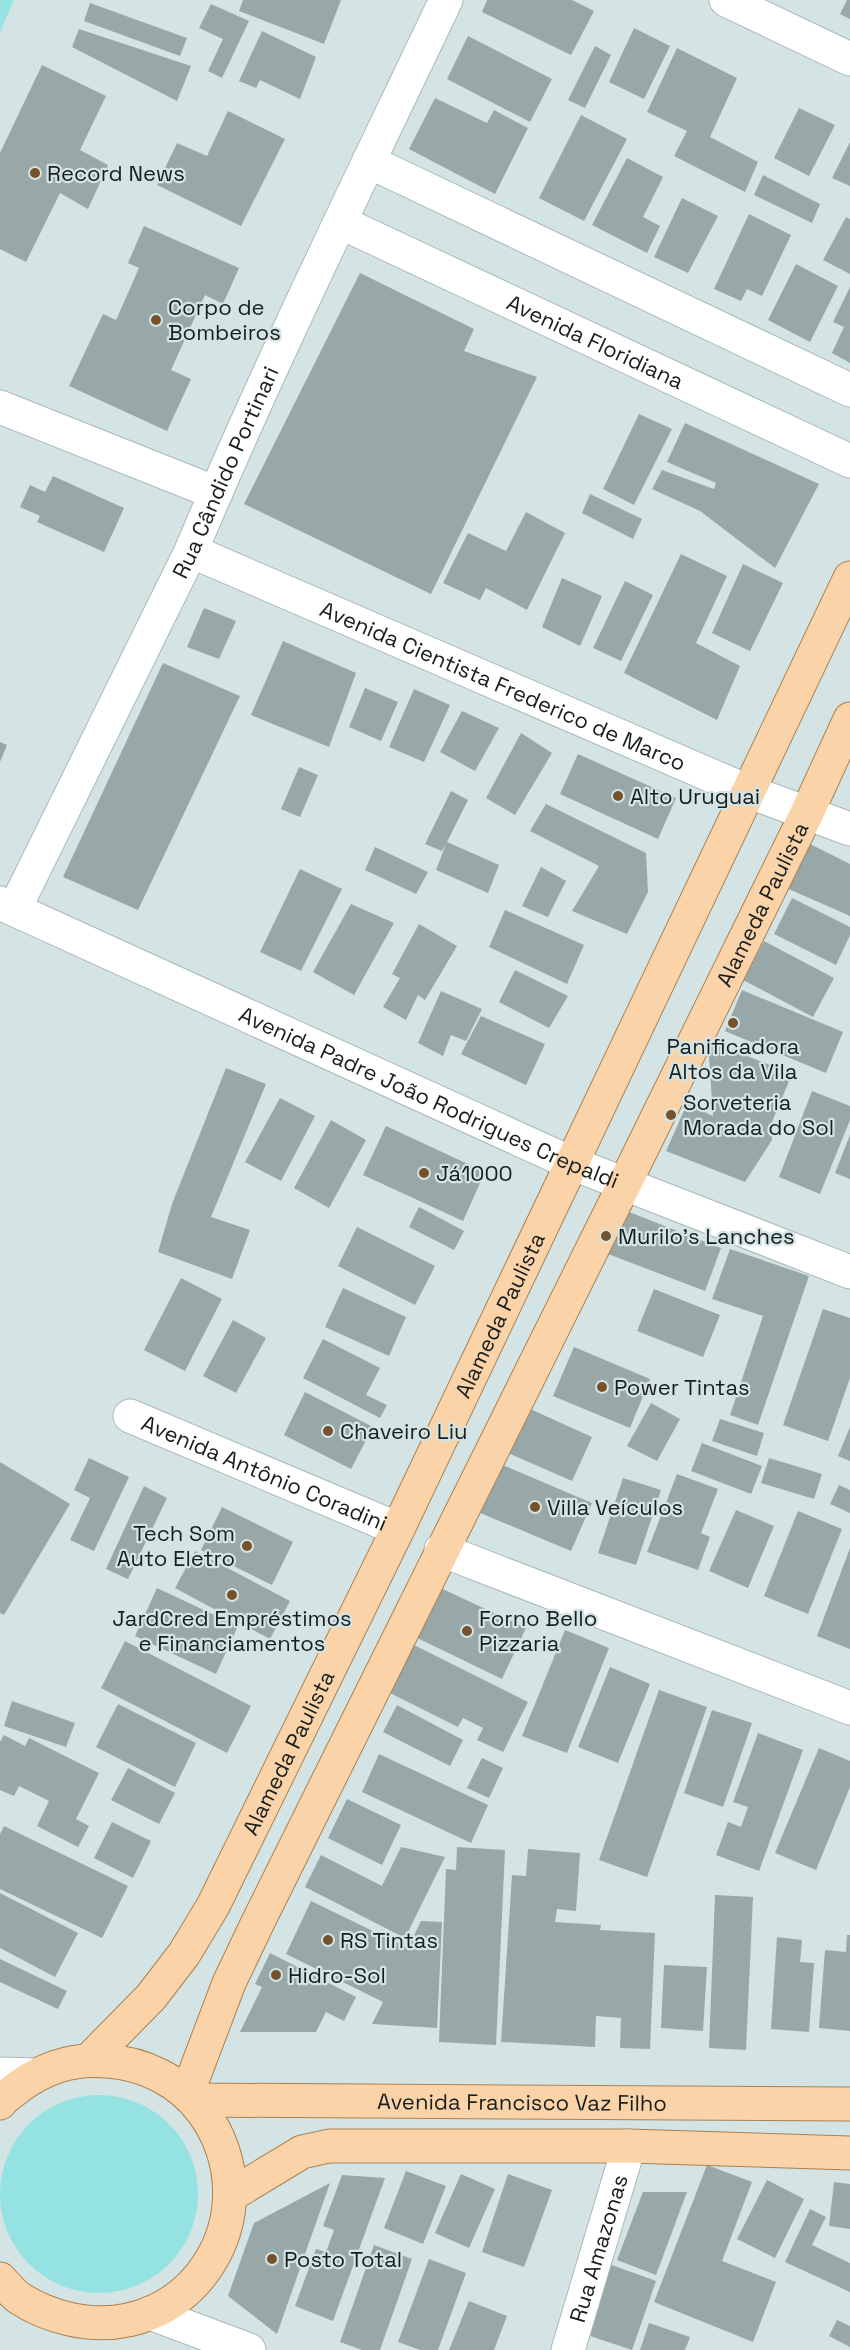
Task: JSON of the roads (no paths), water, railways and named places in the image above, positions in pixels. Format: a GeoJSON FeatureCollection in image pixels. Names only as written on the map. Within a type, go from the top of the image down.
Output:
{"type":"FeatureCollection","features":[{"type":"Feature","properties":{"kind":"main road","name":"Alameda Paulista"},"geometry":{"type":"LineString","coordinates":[[90,2060],[151,1997],[183,1954],[213,1906],[398,1529],[850,578]]}},
{"type":"Feature","properties":{"kind":"main road","name":"Alameda Paulista"},"geometry":{"type":"LineString","coordinates":[[191,2097],[229,1983],[258,1922],[624,1185],[807,813],[850,719]]}},
{"type":"Feature","properties":{"kind":"main road"},"geometry":{"type":"LineString","coordinates":[[0,2103],[36,2074],[62,2064],[90,2060],[125,2062],[158,2074],[191,2097],[215,2128],[227,2160],[231,2195],[225,2232],[209,2266],[183,2295],[138,2317],[95,2350]]}},
{"type":"Feature","properties":{"kind":"main road","name":"Avenida Francisco Vaz Filho"},"geometry":{"type":"LineString","coordinates":[[191,2097],[850,2104]]}},
{"type":"Feature","properties":{"kind":"main road","name":"Avenida Francisco Vaz Filho"},"geometry":{"type":"LineString","coordinates":[[231,2195],[302,2152],[329,2146],[629,2146],[850,2153]]}},
{"type":"Feature","properties":{"kind":"main road"},"geometry":{"type":"LineString","coordinates":[[0,2279],[19,2298],[52,2315],[89,2324],[138,2317]]}},
{"type":"Feature","properties":{"kind":"street","name":"Rua Cândido Portinari"},"geometry":{"type":"LineString","coordinates":[[7,905],[191,551],[340,222],[446,0]]}},
{"type":"Feature","properties":{"kind":"street"},"geometry":{"type":"LineString","coordinates":[[726,0],[850,58]]}},
{"type":"Feature","properties":{"kind":"street"},"geometry":{"type":"LineString","coordinates":[[369,160],[850,390]]}},
{"type":"Feature","properties":{"kind":"street","name":"Avenida Floridiana"},"geometry":{"type":"LineString","coordinates":[[340,222],[850,461]]}},
{"type":"Feature","properties":{"kind":"street"},"geometry":{"type":"LineString","coordinates":[[0,407],[216,493]]}},
{"type":"Feature","properties":{"kind":"street","name":"Avenida Cientista Frederico de Marco"},"geometry":{"type":"LineString","coordinates":[[191,551],[747,791],[850,829]]}},
{"type":"Feature","properties":{"kind":"street","name":"Avenida Padre João Rodrigues Crepaldi"},"geometry":{"type":"LineString","coordinates":[[7,905],[571,1163],[850,1272]]}},
{"type":"Feature","properties":{"kind":"street","name":"Avenida Antônio Coradini"},"geometry":{"type":"LineString","coordinates":[[130,1416],[398,1529]]}},
{"type":"Feature","properties":{"kind":"street"},"geometry":{"type":"LineString","coordinates":[[441,1550],[850,1708]]}},
{"type":"Feature","properties":{"kind":"street"},"geometry":{"type":"LineString","coordinates":[[0,2074],[36,2074]]}},
{"type":"Feature","properties":{"kind":"street","name":"Rua Amazonas"},"geometry":{"type":"LineString","coordinates":[[568,2350],[629,2146]]}},
{"type":"Feature","properties":{"kind":"street"},"geometry":{"type":"LineString","coordinates":[[138,2317],[249,2350]]}},
{"type":"Feature","properties":{"kind":"place","name":"Record News"},"geometry":{"type":"Point","coordinates":[35,173]}},
{"type":"Feature","properties":{"kind":"place","name":"Corpo de Bombeiros"},"geometry":{"type":"Point","coordinates":[156,320]}},
{"type":"Feature","properties":{"kind":"place","name":"Alto Uruguai"},"geometry":{"type":"Point","coordinates":[618,796]}},
{"type":"Feature","properties":{"kind":"place","name":"Panificadora Altos da Vila"},"geometry":{"type":"Point","coordinates":[733,1023]}},
{"type":"Feature","properties":{"kind":"place","name":"Sorveteria Morada do Sol"},"geometry":{"type":"Point","coordinates":[671,1115]}},
{"type":"Feature","properties":{"kind":"place","name":"Já1000"},"geometry":{"type":"Point","coordinates":[424,1173]}},
{"type":"Feature","properties":{"kind":"place","name":"Murilo's Lanches"},"geometry":{"type":"Point","coordinates":[606,1236]}},
{"type":"Feature","properties":{"kind":"place","name":"Power Tintas"},"geometry":{"type":"Point","coordinates":[602,1387]}},
{"type":"Feature","properties":{"kind":"place","name":"Chaveiro Liu"},"geometry":{"type":"Point","coordinates":[328,1431]}},
{"type":"Feature","properties":{"kind":"place","name":"Villa Veículos"},"geometry":{"type":"Point","coordinates":[535,1507]}},
{"type":"Feature","properties":{"kind":"place","name":"Tech Som Auto Eletro"},"geometry":{"type":"Point","coordinates":[247,1546]}},
{"type":"Feature","properties":{"kind":"place","name":"JardCred Empréstimos e Financiamentos"},"geometry":{"type":"Point","coordinates":[232,1595]}},
{"type":"Feature","properties":{"kind":"place","name":"Forno Bello Pizzaria"},"geometry":{"type":"Point","coordinates":[467,1631]}},
{"type":"Feature","properties":{"kind":"place","name":"RS Tintas"},"geometry":{"type":"Point","coordinates":[328,1940]}},
{"type":"Feature","properties":{"kind":"place","name":"Hidro-Sol"},"geometry":{"type":"Point","coordinates":[276,1975]}},
{"type":"Feature","properties":{"kind":"place","name":"Posto Total"},"geometry":{"type":"Point","coordinates":[272,2259]}}]}
